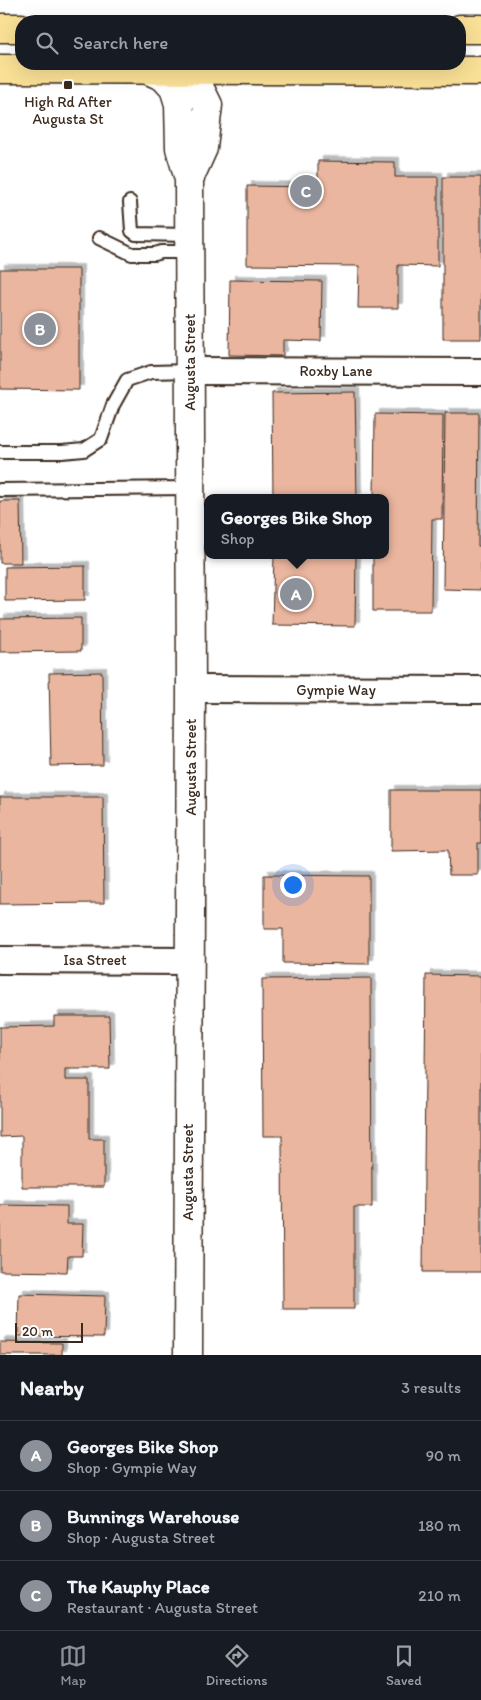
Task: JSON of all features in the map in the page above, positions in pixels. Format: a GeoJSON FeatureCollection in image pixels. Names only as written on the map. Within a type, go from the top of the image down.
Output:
{"type":"FeatureCollection","features":[{"type":"Feature","properties":{"kind":"main road"},"geometry":{"type":"LineString","coordinates":[[0,28],[15,28]]}},
{"type":"Feature","properties":{"kind":"main road"},"geometry":{"type":"LineString","coordinates":[[466,29],[481,29]]}},
{"type":"Feature","properties":{"kind":"main road"},"geometry":{"type":"LineString","coordinates":[[0,70],[15,70]]}},
{"type":"Feature","properties":{"kind":"main road"},"geometry":{"type":"LineString","coordinates":[[243,70],[481,71]]}},
{"type":"Feature","properties":{"kind":"street","name":"Augusta Street"},"geometry":{"type":"LineString","coordinates":[[148,70],[164,77],[174,88],[179,104],[180,148],[189,179],[191,689],[188,1355]]}},
{"type":"Feature","properties":{"kind":"street"},"geometry":{"type":"LineString","coordinates":[[189,70],[208,105]]}},
{"type":"Feature","properties":{"kind":"street"},"geometry":{"type":"LineString","coordinates":[[208,105],[220,85],[243,70]]}},
{"type":"Feature","properties":{"kind":"street","name":"Augusta Street"},"geometry":{"type":"LineString","coordinates":[[189,179],[203,148],[208,105]]}},
{"type":"Feature","properties":{"kind":"street","name":"Roxby Lane"},"geometry":{"type":"LineString","coordinates":[[190,371],[481,372]]}},
{"type":"Feature","properties":{"kind":"street","name":"Gympie Way"},"geometry":{"type":"LineString","coordinates":[[191,689],[481,690]]}},
{"type":"Feature","properties":{"kind":"street","name":"Isa Street"},"geometry":{"type":"LineString","coordinates":[[0,960],[189,961]]}},
{"type":"Feature","properties":{"kind":"lane"},"geometry":{"type":"LineString","coordinates":[[130,202],[130,226],[136,234],[190,243]]}},
{"type":"Feature","properties":{"kind":"lane"},"geometry":{"type":"LineString","coordinates":[[99,238],[132,254],[155,254],[190,243]]}},
{"type":"Feature","properties":{"kind":"lane"},"geometry":{"type":"LineString","coordinates":[[0,452],[84,450],[102,439],[113,405],[127,380],[151,372],[190,371]]}},
{"type":"Feature","properties":{"kind":"lane"},"geometry":{"type":"LineString","coordinates":[[0,490],[191,488]]}},
{"type":"Feature","properties":{"kind":"building"},"geometry":{"type":"Polygon","coordinates":[[[318,161],[395,162],[395,177],[438,177],[438,266],[398,265],[398,308],[358,308],[359,266],[247,265],[247,186],[318,187],[318,161]]]}},
{"type":"Feature","properties":{"kind":"building"},"geometry":{"type":"Polygon","coordinates":[[[443,177],[481,177],[481,339],[443,339],[443,177]]]}},
{"type":"Feature","properties":{"kind":"building"},"geometry":{"type":"Polygon","coordinates":[[[0,269],[79,269],[79,390],[0,389],[0,269]]]}},
{"type":"Feature","properties":{"kind":"building"},"geometry":{"type":"Polygon","coordinates":[[[230,280],[322,281],[321,341],[283,340],[283,356],[229,355],[230,280]]]}},
{"type":"Feature","properties":{"kind":"building"},"geometry":{"type":"Polygon","coordinates":[[[355,392],[357,494],[273,494],[272,393],[355,392]]]}},
{"type":"Feature","properties":{"kind":"building"},"geometry":{"type":"Polygon","coordinates":[[[445,413],[479,413],[478,546],[481,546],[481,590],[443,589],[445,413]]]}},
{"type":"Feature","properties":{"kind":"building"},"geometry":{"type":"Polygon","coordinates":[[[375,414],[443,415],[442,519],[432,519],[431,611],[373,611],[373,559],[389,559],[389,494],[374,494],[375,414]]]}},
{"type":"Feature","properties":{"kind":"building"},"geometry":{"type":"Polygon","coordinates":[[[0,501],[20,501],[21,563],[0,563],[0,501]]]}},
{"type":"Feature","properties":{"kind":"building"},"geometry":{"type":"Polygon","coordinates":[[[274,559],[356,559],[355,626],[272,625],[274,559]]]}},
{"type":"Feature","properties":{"kind":"building"},"geometry":{"type":"Polygon","coordinates":[[[85,566],[85,600],[5,601],[5,567],[85,566]]]}},
{"type":"Feature","properties":{"kind":"building"},"geometry":{"type":"Polygon","coordinates":[[[81,618],[81,651],[0,652],[0,619],[81,618]]]}},
{"type":"Feature","properties":{"kind":"building"},"geometry":{"type":"Polygon","coordinates":[[[102,672],[103,765],[51,766],[49,673],[102,672]]]}},
{"type":"Feature","properties":{"kind":"building"},"geometry":{"type":"Polygon","coordinates":[[[391,790],[481,790],[481,843],[478,843],[478,875],[449,875],[448,850],[391,851],[391,790]]]}},
{"type":"Feature","properties":{"kind":"building"},"geometry":{"type":"Polygon","coordinates":[[[0,797],[103,797],[104,903],[0,904],[0,797]]]}},
{"type":"Feature","properties":{"kind":"building"},"geometry":{"type":"Polygon","coordinates":[[[264,875],[369,876],[369,964],[283,963],[283,929],[264,929],[264,875]]]}},
{"type":"Feature","properties":{"kind":"building"},"geometry":{"type":"Polygon","coordinates":[[[426,975],[481,976],[481,1272],[423,1272],[426,975]]]}},
{"type":"Feature","properties":{"kind":"building"},"geometry":{"type":"Polygon","coordinates":[[[371,978],[372,1207],[354,1207],[354,1309],[283,1309],[282,1136],[263,1136],[262,979],[371,978]]]}},
{"type":"Feature","properties":{"kind":"building"},"geometry":{"type":"Polygon","coordinates":[[[54,1016],[109,1016],[110,1069],[65,1069],[65,1080],[89,1080],[89,1139],[104,1139],[104,1187],[22,1187],[22,1136],[0,1137],[0,1027],[54,1026],[54,1016]]]}},
{"type":"Feature","properties":{"kind":"building"},"geometry":{"type":"Polygon","coordinates":[[[0,1205],[67,1206],[67,1224],[83,1224],[82,1256],[68,1256],[67,1272],[0,1271],[0,1205]]]}},
{"type":"Feature","properties":{"kind":"building"},"geometry":{"type":"Polygon","coordinates":[[[19,1294],[105,1296],[104,1337],[18,1336],[19,1294]]]}},
{"type":"Feature","properties":{"kind":"building"},"geometry":{"type":"Polygon","coordinates":[[[0,1342],[62,1343],[62,1355],[0,1355],[0,1342]]]}},
{"type":"Feature","properties":{"kind":"place","name":"High Rd After Augusta St"},"geometry":{"type":"Point","coordinates":[68,85]}},
{"type":"Feature","properties":{"kind":"place","name":"The Kauphy Place"},"geometry":{"type":"Point","coordinates":[306,191]}},
{"type":"Feature","properties":{"kind":"place","name":"Bunnings Warehouse"},"geometry":{"type":"Point","coordinates":[40,329]}},
{"type":"Feature","properties":{"kind":"place","name":"Georges Bike Shop"},"geometry":{"type":"Point","coordinates":[296,594]}}]}
